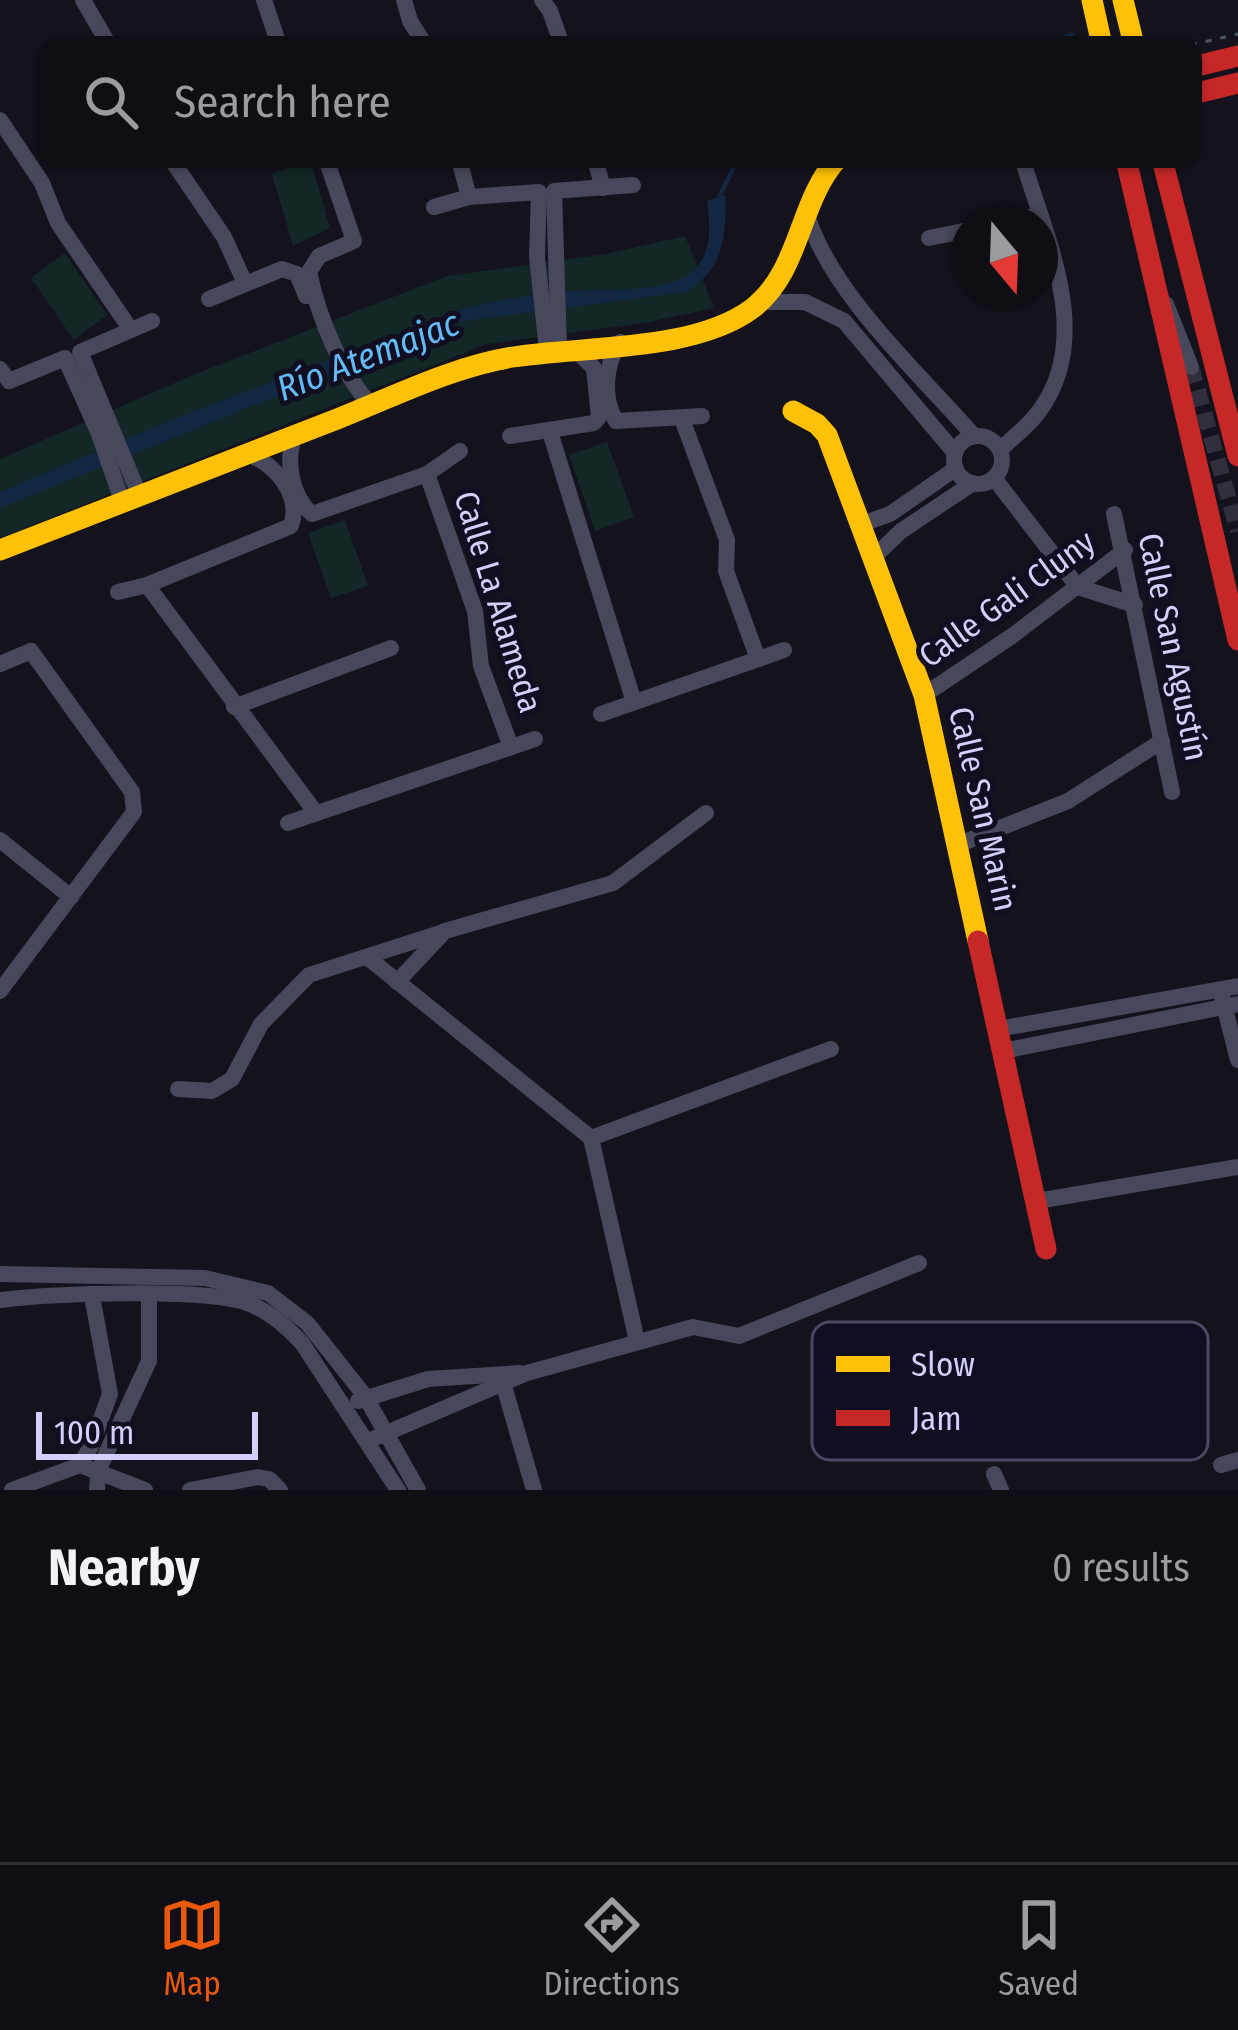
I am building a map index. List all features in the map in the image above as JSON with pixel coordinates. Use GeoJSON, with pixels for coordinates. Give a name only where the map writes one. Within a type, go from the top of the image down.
{"type":"FeatureCollection","features":[{"type":"Feature","properties":{"kind":"street"},"geometry":{"type":"LineString","coordinates":[[82,0],[104,36]]}},
{"type":"Feature","properties":{"kind":"street"},"geometry":{"type":"LineString","coordinates":[[264,0],[276,36]]}},
{"type":"Feature","properties":{"kind":"street"},"geometry":{"type":"LineString","coordinates":[[404,0],[419,36]]}},
{"type":"Feature","properties":{"kind":"street"},"geometry":{"type":"LineString","coordinates":[[542,0],[559,36]]}},
{"type":"Feature","properties":{"kind":"street"},"geometry":{"type":"LineString","coordinates":[[1092,0],[1100,36]]}},
{"type":"Feature","properties":{"kind":"street"},"geometry":{"type":"LineString","coordinates":[[1124,0],[1132,36]]}},
{"type":"Feature","properties":{"kind":"street"},"geometry":{"type":"LineString","coordinates":[[1202,65],[1238,56]]}},
{"type":"Feature","properties":{"kind":"street"},"geometry":{"type":"LineString","coordinates":[[1202,92],[1238,83]]}},
{"type":"Feature","properties":{"kind":"street"},"geometry":{"type":"LineString","coordinates":[[0,120],[42,183],[58,223],[130,330]]}},
{"type":"Feature","properties":{"kind":"street"},"geometry":{"type":"LineString","coordinates":[[177,168],[224,237],[244,283]]}},
{"type":"Feature","properties":{"kind":"street"},"geometry":{"type":"LineString","coordinates":[[328,340],[309,272],[319,256],[354,241],[329,168]]}},
{"type":"Feature","properties":{"kind":"street"},"geometry":{"type":"LineString","coordinates":[[461,168],[469,197]]}},
{"type":"Feature","properties":{"kind":"street"},"geometry":{"type":"LineString","coordinates":[[597,168],[603,188]]}},
{"type":"Feature","properties":{"kind":"street"},"geometry":{"type":"LineString","coordinates":[[2,545],[127,489],[244,453],[479,364],[556,341],[620,342],[690,334],[722,325],[762,302],[789,267],[830,168]]}},
{"type":"Feature","properties":{"kind":"street"},"geometry":{"type":"LineString","coordinates":[[1025,168],[1036,204]]}},
{"type":"Feature","properties":{"kind":"street"},"geometry":{"type":"LineString","coordinates":[[1128,168],[1238,640]]}},
{"type":"Feature","properties":{"kind":"street"},"geometry":{"type":"LineString","coordinates":[[1164,168],[1238,456]]}},
{"type":"Feature","properties":{"kind":"street"},"geometry":{"type":"LineString","coordinates":[[510,436],[550,432],[599,418],[594,368],[556,341],[548,282],[554,191],[634,185]]}},
{"type":"Feature","properties":{"kind":"street"},"geometry":{"type":"LineString","coordinates":[[434,207],[469,197],[539,192],[537,256],[548,282]]}},
{"type":"Feature","properties":{"kind":"street"},"geometry":{"type":"LineString","coordinates":[[808,218],[825,259],[850,295],[974,436]]}},
{"type":"Feature","properties":{"kind":"street"},"geometry":{"type":"LineString","coordinates":[[929,238],[950,234]]}},
{"type":"Feature","properties":{"kind":"street"},"geometry":{"type":"LineString","coordinates":[[209,299],[282,269],[297,274],[351,387],[372,406]]}},
{"type":"Feature","properties":{"kind":"street"},"geometry":{"type":"LineString","coordinates":[[1150,271],[1191,367]]}},
{"type":"Feature","properties":{"kind":"street"},"geometry":{"type":"LineString","coordinates":[[1000,450],[1040,411],[1060,371],[1067,329],[1058,292]]}},
{"type":"Feature","properties":{"kind":"street"},"geometry":{"type":"LineString","coordinates":[[832,313],[850,295]]}},
{"type":"Feature","properties":{"kind":"street"},"geometry":{"type":"LineString","coordinates":[[762,302],[791,300],[844,321],[955,461],[965,481],[973,483]]}},
{"type":"Feature","properties":{"kind":"street"},"geometry":{"type":"LineString","coordinates":[[127,489],[80,352],[152,322]]}},
{"type":"Feature","properties":{"kind":"street"},"geometry":{"type":"LineString","coordinates":[[620,342],[607,368],[613,418],[702,416]]}},
{"type":"Feature","properties":{"kind":"street"},"geometry":{"type":"LineString","coordinates":[[0,369],[9,381],[65,358],[104,429]]}},
{"type":"Feature","properties":{"kind":"street"},"geometry":{"type":"LineString","coordinates":[[346,415],[351,387]]}},
{"type":"Feature","properties":{"kind":"street"},"geometry":{"type":"LineString","coordinates":[[1220,390],[1238,416]]}},
{"type":"Feature","properties":{"kind":"street","name":"Calle San Marin"},"geometry":{"type":"LineString","coordinates":[[793,411],[827,435],[923,695],[1046,1249]]}},
{"type":"Feature","properties":{"kind":"street"},"geometry":{"type":"LineString","coordinates":[[682,418],[727,540],[726,571],[758,659]]}},
{"type":"Feature","properties":{"kind":"street"},"geometry":{"type":"LineString","coordinates":[[550,432],[634,702]]}},
{"type":"Feature","properties":{"kind":"street","name":"Calle La Alameda"},"geometry":{"type":"LineString","coordinates":[[296,434],[290,468],[302,504],[312,514],[427,475],[460,451]]}},
{"type":"Feature","properties":{"kind":"street"},"geometry":{"type":"LineString","coordinates":[[862,524],[890,514],[955,461],[962,442],[974,436],[990,439],[1000,450],[1002,465],[994,478],[973,483],[901,530],[875,556]]}},
{"type":"Feature","properties":{"kind":"street"},"geometry":{"type":"LineString","coordinates":[[118,592],[147,585],[291,526],[295,515],[282,478],[267,462],[244,453]]}},
{"type":"Feature","properties":{"kind":"street","name":"Calle La Alameda"},"geometry":{"type":"LineString","coordinates":[[427,475],[475,611],[481,666],[511,747]]}},
{"type":"Feature","properties":{"kind":"street"},"geometry":{"type":"LineString","coordinates":[[994,478],[1078,587],[1135,605]]}},
{"type":"Feature","properties":{"kind":"street"},"geometry":{"type":"LineString","coordinates":[[890,514],[901,530]]}},
{"type":"Feature","properties":{"kind":"street","name":"Calle San Agustín"},"geometry":{"type":"LineString","coordinates":[[1114,514],[1172,792]]}},
{"type":"Feature","properties":{"kind":"street","name":"Calle Gali Cluny"},"geometry":{"type":"LineString","coordinates":[[923,695],[1124,550]]}},
{"type":"Feature","properties":{"kind":"street"},"geometry":{"type":"LineString","coordinates":[[147,585],[316,813]]}},
{"type":"Feature","properties":{"kind":"street"},"geometry":{"type":"LineString","coordinates":[[234,707],[391,649]]}},
{"type":"Feature","properties":{"kind":"street"},"geometry":{"type":"LineString","coordinates":[[601,714],[784,650]]}},
{"type":"Feature","properties":{"kind":"street"},"geometry":{"type":"LineString","coordinates":[[0,664],[31,652],[132,792],[134,812],[0,991]]}},
{"type":"Feature","properties":{"kind":"street","name":"Calle La Alameda"},"geometry":{"type":"LineString","coordinates":[[288,823],[535,739]]}},
{"type":"Feature","properties":{"kind":"street"},"geometry":{"type":"LineString","coordinates":[[957,845],[1068,801],[1162,742]]}},
{"type":"Feature","properties":{"kind":"street"},"geometry":{"type":"LineString","coordinates":[[178,1089],[212,1091],[232,1079],[261,1024],[310,975],[614,883],[706,813]]}},
{"type":"Feature","properties":{"kind":"street"},"geometry":{"type":"LineString","coordinates":[[0,840],[71,897]]}},
{"type":"Feature","properties":{"kind":"street"},"geometry":{"type":"LineString","coordinates":[[398,982],[445,931]]}},
{"type":"Feature","properties":{"kind":"street"},"geometry":{"type":"LineString","coordinates":[[367,958],[591,1138],[637,1340]]}},
{"type":"Feature","properties":{"kind":"street"},"geometry":{"type":"LineString","coordinates":[[1001,1040],[1231,997],[1238,1060]]}},
{"type":"Feature","properties":{"kind":"street"},"geometry":{"type":"LineString","coordinates":[[591,1138],[831,1049]]}},
{"type":"Feature","properties":{"kind":"street"},"geometry":{"type":"LineString","coordinates":[[1037,1201],[1238,1167]]}},
{"type":"Feature","properties":{"kind":"street"},"geometry":{"type":"LineString","coordinates":[[347,1408],[365,1396],[428,1379],[527,1373],[693,1327],[740,1336],[920,1263]]}},
{"type":"Feature","properties":{"kind":"street"},"geometry":{"type":"LineString","coordinates":[[0,1274],[205,1278],[268,1293],[307,1323],[365,1396],[418,1490]]}},
{"type":"Feature","properties":{"kind":"street"},"geometry":{"type":"LineString","coordinates":[[91,1476],[149,1361],[148,1295]]}},
{"type":"Feature","properties":{"kind":"street"},"geometry":{"type":"LineString","coordinates":[[0,1300],[148,1295],[216,1297],[251,1304],[287,1327],[347,1408],[398,1490]]}},
{"type":"Feature","properties":{"kind":"street"},"geometry":{"type":"LineString","coordinates":[[91,1476],[92,1446],[110,1394],[92,1297]]}},
{"type":"Feature","properties":{"kind":"street"},"geometry":{"type":"LineString","coordinates":[[368,1441],[501,1378]]}},
{"type":"Feature","properties":{"kind":"street"},"geometry":{"type":"LineString","coordinates":[[501,1378],[534,1490]]}},
{"type":"Feature","properties":{"kind":"street"},"geometry":{"type":"LineString","coordinates":[[110,1394],[131,1402]]}},
{"type":"Feature","properties":{"kind":"street"},"geometry":{"type":"LineString","coordinates":[[13,1490],[91,1476],[145,1490]]}},
{"type":"Feature","properties":{"kind":"street"},"geometry":{"type":"LineString","coordinates":[[190,1490],[258,1477],[269,1479],[280,1490]]}},
{"type":"Feature","properties":{"kind":"path"},"geometry":{"type":"LineString","coordinates":[[1202,42],[1238,34]]}},
{"type":"Feature","properties":{"kind":"green space"},"geometry":{"type":"Polygon","coordinates":[[[287,168],[313,168],[330,228],[293,246],[272,174],[287,168]]]}},
{"type":"Feature","properties":{"kind":"green space"},"geometry":{"type":"Polygon","coordinates":[[[685,236],[714,308],[644,323],[487,344],[0,538],[0,459],[188,377],[447,276],[606,254],[685,236]]]}},
{"type":"Feature","properties":{"kind":"green space"},"geometry":{"type":"Polygon","coordinates":[[[65,253],[107,315],[74,340],[31,278],[65,253]]]}},
{"type":"Feature","properties":{"kind":"green space"},"geometry":{"type":"Polygon","coordinates":[[[607,442],[634,517],[595,531],[569,455],[607,442]]]}},
{"type":"Feature","properties":{"kind":"green space"},"geometry":{"type":"Polygon","coordinates":[[[345,520],[368,586],[331,598],[308,533],[345,520]]]}},
{"type":"Feature","properties":{"kind":"water"},"geometry":{"type":"Polygon","coordinates":[[[726,195],[716,262],[686,292],[463,321],[0,508],[0,492],[459,310],[536,295],[649,287],[681,279],[699,265],[707,248],[707,201],[726,195]]]}},
{"type":"Feature","properties":{"kind":"waterway","name":"Río Atemajac"},"geometry":{"type":"LineString","coordinates":[[719,197],[734,168]]}},
{"type":"Feature","properties":{"kind":"tunnel"},"geometry":{"type":"LineString","coordinates":[[1191,367],[1238,531]]}},
{"type":"Feature","properties":{"kind":"traffic: slow"},"geometry":{"type":"LineString","coordinates":[[1092,0],[1100,36]]}},
{"type":"Feature","properties":{"kind":"traffic: slow"},"geometry":{"type":"LineString","coordinates":[[1123,0],[1132,36]]}},
{"type":"Feature","properties":{"kind":"traffic: slow"},"geometry":{"type":"LineString","coordinates":[[0,550],[467,368],[513,357],[670,340],[729,322],[753,308],[781,275],[830,168]]}},
{"type":"Feature","properties":{"kind":"traffic: slow"},"geometry":{"type":"LineString","coordinates":[[793,411],[827,435],[924,695],[978,941]]}},
{"type":"Feature","properties":{"kind":"traffic: jam"},"geometry":{"type":"LineString","coordinates":[[1202,65],[1238,56]]}},
{"type":"Feature","properties":{"kind":"traffic: jam"},"geometry":{"type":"LineString","coordinates":[[1202,92],[1238,83]]}},
{"type":"Feature","properties":{"kind":"traffic: jam"},"geometry":{"type":"LineString","coordinates":[[1128,168],[1238,640]]}},
{"type":"Feature","properties":{"kind":"traffic: jam"},"geometry":{"type":"LineString","coordinates":[[1164,168],[1238,456]]}},
{"type":"Feature","properties":{"kind":"traffic: jam"},"geometry":{"type":"LineString","coordinates":[[978,941],[1046,1249]]}}]}
